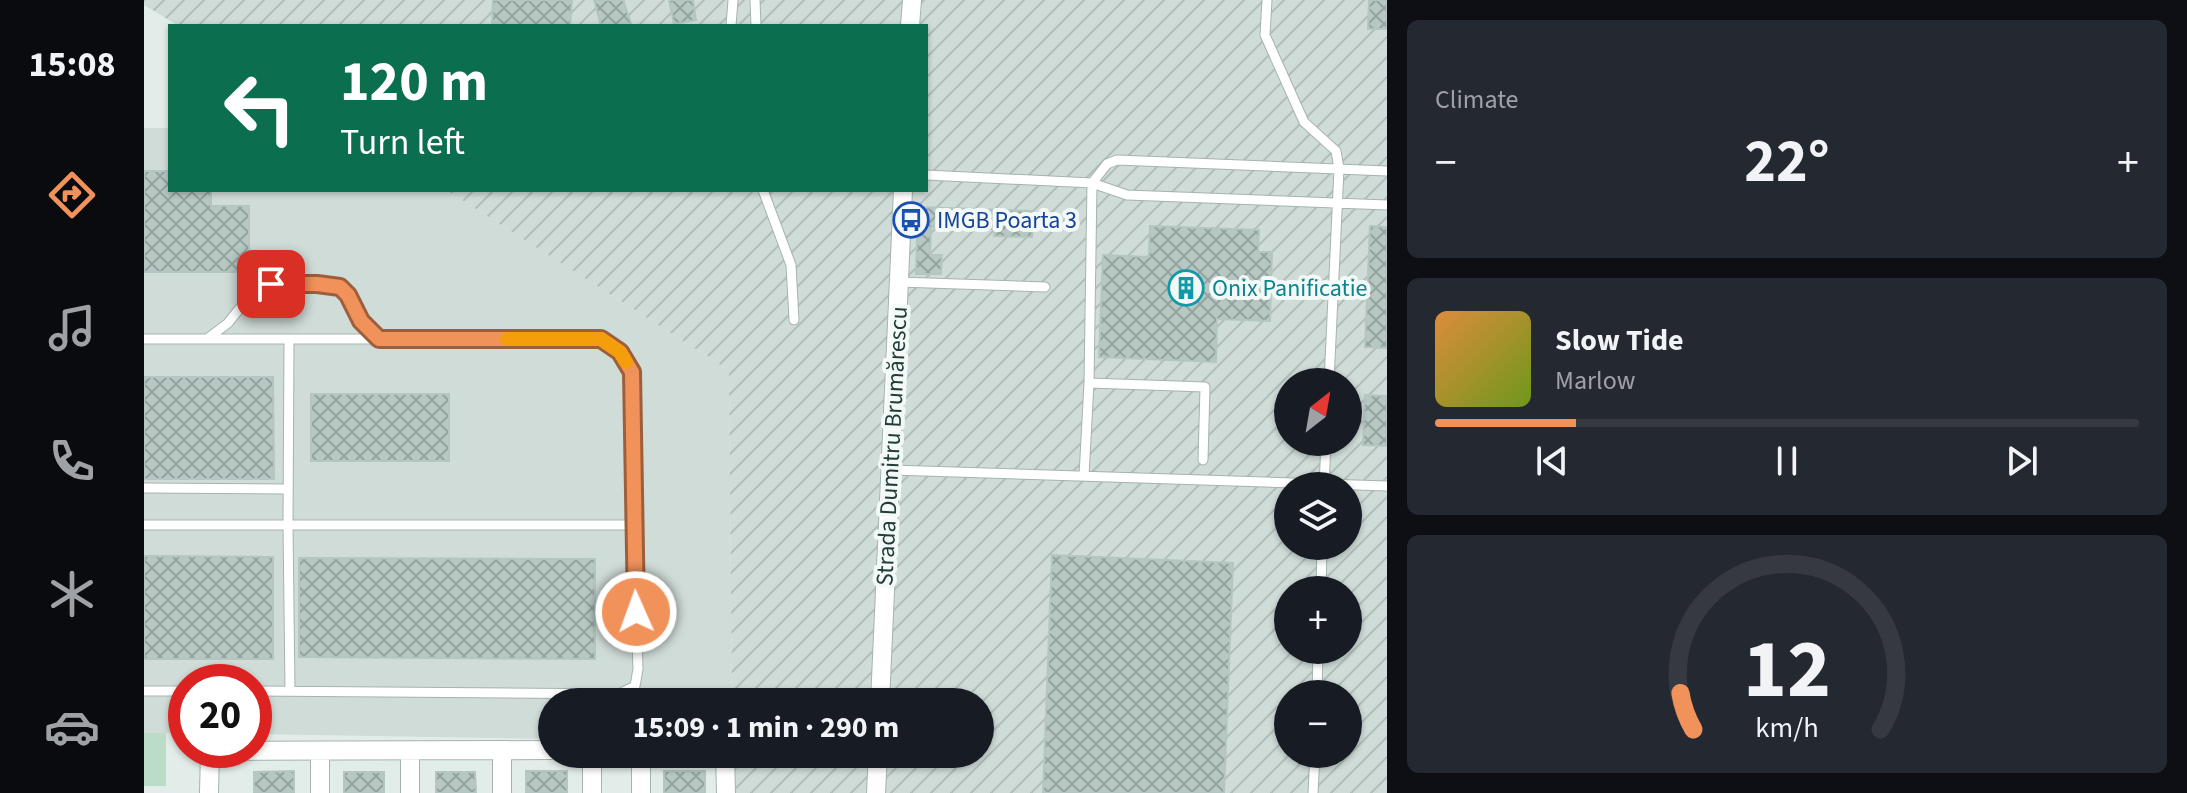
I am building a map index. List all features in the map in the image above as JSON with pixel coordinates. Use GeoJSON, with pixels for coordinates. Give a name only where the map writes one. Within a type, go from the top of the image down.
{"type":"FeatureCollection","features":[{"type":"Feature","properties":{"kind":"street"},"geometry":{"type":"LineString","coordinates":[[910,24],[912,0]]}},
{"type":"Feature","properties":{"kind":"street","name":"Strada Dumitru Brumărescu"},"geometry":{"type":"LineString","coordinates":[[881,688],[903,192]]}},
{"type":"Feature","properties":{"kind":"street"},"geometry":{"type":"LineString","coordinates":[[502,750],[502,793]]}},
{"type":"Feature","properties":{"kind":"street"},"geometry":{"type":"LineString","coordinates":[[209,793],[210,751],[538,750]]}},
{"type":"Feature","properties":{"kind":"street"},"geometry":{"type":"LineString","coordinates":[[320,751],[320,793]]}},
{"type":"Feature","properties":{"kind":"street"},"geometry":{"type":"LineString","coordinates":[[410,751],[410,793]]}},
{"type":"Feature","properties":{"kind":"street"},"geometry":{"type":"LineString","coordinates":[[592,768],[592,793]]}},
{"type":"Feature","properties":{"kind":"street"},"geometry":{"type":"LineString","coordinates":[[641,768],[641,793]]}},
{"type":"Feature","properties":{"kind":"street"},"geometry":{"type":"LineString","coordinates":[[725,768],[726,793]]}},
{"type":"Feature","properties":{"kind":"street"},"geometry":{"type":"LineString","coordinates":[[876,793],[877,768]]}},
{"type":"Feature","properties":{"kind":"lane"},"geometry":{"type":"LineString","coordinates":[[731,24],[733,0]]}},
{"type":"Feature","properties":{"kind":"lane"},"geometry":{"type":"LineString","coordinates":[[755,0],[756,24]]}},
{"type":"Feature","properties":{"kind":"lane"},"geometry":{"type":"LineString","coordinates":[[1267,0],[1265,35],[1304,122],[1336,151],[1339,169],[1330,368]]}},
{"type":"Feature","properties":{"kind":"lane"},"geometry":{"type":"LineString","coordinates":[[1084,476],[1089,383],[1092,183],[1107,164],[1117,160],[1387,171]]}},
{"type":"Feature","properties":{"kind":"lane"},"geometry":{"type":"LineString","coordinates":[[928,175],[1092,183],[1127,195],[1387,205]]}},
{"type":"Feature","properties":{"kind":"lane"},"geometry":{"type":"LineString","coordinates":[[764,192],[791,265],[794,320]]}},
{"type":"Feature","properties":{"kind":"lane"},"geometry":{"type":"LineString","coordinates":[[899,282],[1045,287]]}},
{"type":"Feature","properties":{"kind":"lane"},"geometry":{"type":"LineString","coordinates":[[207,339],[228,323],[256,288],[271,284],[340,287],[348,295],[361,321],[379,339]]}},
{"type":"Feature","properties":{"kind":"lane"},"geometry":{"type":"LineString","coordinates":[[144,339],[601,339],[620,352],[632,372],[638,669],[635,686],[619,694],[272,691]]}},
{"type":"Feature","properties":{"kind":"lane"},"geometry":{"type":"LineString","coordinates":[[289,339],[290,691]]}},
{"type":"Feature","properties":{"kind":"lane"},"geometry":{"type":"LineString","coordinates":[[1089,383],[1205,387],[1203,460]]}},
{"type":"Feature","properties":{"kind":"lane"},"geometry":{"type":"LineString","coordinates":[[890,470],[1274,483]]}},
{"type":"Feature","properties":{"kind":"lane"},"geometry":{"type":"LineString","coordinates":[[1362,486],[1387,486]]}},
{"type":"Feature","properties":{"kind":"lane"},"geometry":{"type":"LineString","coordinates":[[144,488],[288,489]]}},
{"type":"Feature","properties":{"kind":"lane"},"geometry":{"type":"LineString","coordinates":[[144,525],[633,525]]}},
{"type":"Feature","properties":{"kind":"lane"},"geometry":{"type":"LineString","coordinates":[[144,691],[168,691]]}},
{"type":"Feature","properties":{"kind":"lane"},"geometry":{"type":"LineString","coordinates":[[1313,793],[1314,768]]}},
{"type":"Feature","properties":{"kind":"shaded area"},"geometry":{"type":"Polygon","coordinates":[[[144,0],[1387,0],[1387,793],[733,793],[732,768],[994,768],[994,688],[732,688],[729,370],[449,192],[928,192],[928,24],[176,24],[144,5],[144,0]]]}},
{"type":"Feature","properties":{"kind":"shaded area"},"geometry":{"type":"Polygon","coordinates":[[[144,128],[168,128],[168,192],[449,192],[729,370],[732,688],[538,688],[538,739],[272,734],[272,664],[168,664],[168,733],[144,733],[144,128]]]}},
{"type":"Feature","properties":{"kind":"green space"},"geometry":{"type":"Polygon","coordinates":[[[144,733],[166,733],[166,786],[144,786],[144,733]]]}},
{"type":"Feature","properties":{"kind":"building"},"geometry":{"type":"Polygon","coordinates":[[[493,0],[572,0],[570,24],[492,24],[493,0]]]}},
{"type":"Feature","properties":{"kind":"building"},"geometry":{"type":"Polygon","coordinates":[[[594,0],[623,0],[631,24],[600,24],[594,0]]]}},
{"type":"Feature","properties":{"kind":"building"},"geometry":{"type":"Polygon","coordinates":[[[669,0],[693,0],[696,20],[674,24],[669,0]]]}},
{"type":"Feature","properties":{"kind":"building"},"geometry":{"type":"Polygon","coordinates":[[[1369,0],[1387,0],[1387,29],[1368,29],[1369,0]]]}},
{"type":"Feature","properties":{"kind":"building"},"geometry":{"type":"Polygon","coordinates":[[[144,171],[168,171],[168,192],[211,192],[211,206],[249,206],[249,272],[144,272],[144,171]]]}},
{"type":"Feature","properties":{"kind":"building"},"geometry":{"type":"Polygon","coordinates":[[[918,207],[1033,211],[1032,237],[994,236],[995,229],[931,227],[930,255],[942,255],[941,274],[916,274],[918,207]]]}},
{"type":"Feature","properties":{"kind":"building","name":"Onix Panificatie"},"geometry":{"type":"Polygon","coordinates":[[[1150,226],[1259,230],[1258,252],[1272,252],[1270,321],[1217,319],[1216,362],[1099,357],[1103,255],[1149,257],[1150,226]]]}},
{"type":"Feature","properties":{"kind":"building"},"geometry":{"type":"Polygon","coordinates":[[[1370,226],[1387,227],[1387,348],[1365,347],[1370,226]]]}},
{"type":"Feature","properties":{"kind":"building"},"geometry":{"type":"Polygon","coordinates":[[[144,377],[273,377],[274,479],[144,479],[144,377]]]}},
{"type":"Feature","properties":{"kind":"building"},"geometry":{"type":"Polygon","coordinates":[[[311,394],[449,394],[449,461],[311,461],[311,394]]]}},
{"type":"Feature","properties":{"kind":"building"},"geometry":{"type":"Polygon","coordinates":[[[1365,395],[1387,396],[1387,446],[1363,445],[1365,395]]]}},
{"type":"Feature","properties":{"kind":"building"},"geometry":{"type":"Polygon","coordinates":[[[1052,555],[1233,563],[1224,793],[1043,793],[1052,555]]]}},
{"type":"Feature","properties":{"kind":"building"},"geometry":{"type":"Polygon","coordinates":[[[144,556],[273,557],[273,659],[144,659],[144,556]]]}},
{"type":"Feature","properties":{"kind":"building"},"geometry":{"type":"Polygon","coordinates":[[[299,558],[595,559],[595,659],[299,657],[299,558]]]}},
{"type":"Feature","properties":{"kind":"building"},"geometry":{"type":"Polygon","coordinates":[[[294,771],[294,793],[254,793],[254,772],[294,771]]]}},
{"type":"Feature","properties":{"kind":"building"},"geometry":{"type":"Polygon","coordinates":[[[526,771],[567,771],[567,793],[526,793],[526,771]]]}},
{"type":"Feature","properties":{"kind":"building"},"geometry":{"type":"Polygon","coordinates":[[[664,771],[705,771],[705,793],[664,793],[664,771]]]}},
{"type":"Feature","properties":{"kind":"building"},"geometry":{"type":"Polygon","coordinates":[[[344,772],[384,772],[384,793],[344,793],[344,772]]]}},
{"type":"Feature","properties":{"kind":"building"},"geometry":{"type":"Polygon","coordinates":[[[436,772],[475,772],[476,793],[436,793],[436,772]]]}},
{"type":"Feature","properties":{"kind":"slow traffic"},"geometry":{"type":"LineString","coordinates":[[507,339],[601,339],[620,352],[626,362]]}},
{"type":"Feature","properties":{"kind":"place","name":"IMGB Poarta 3"},"geometry":{"type":"Point","coordinates":[911,220]}},
{"type":"Feature","properties":{"kind":"place","name":"Onix Panificatie"},"geometry":{"type":"Point","coordinates":[1186,288]}},
{"type":"Feature","properties":{"kind":"route"},"geometry":{"type":"LineString","coordinates":[[271,284],[340,287],[348,295],[361,321],[379,339],[601,339],[620,352],[632,372],[636,612]]}}]}
